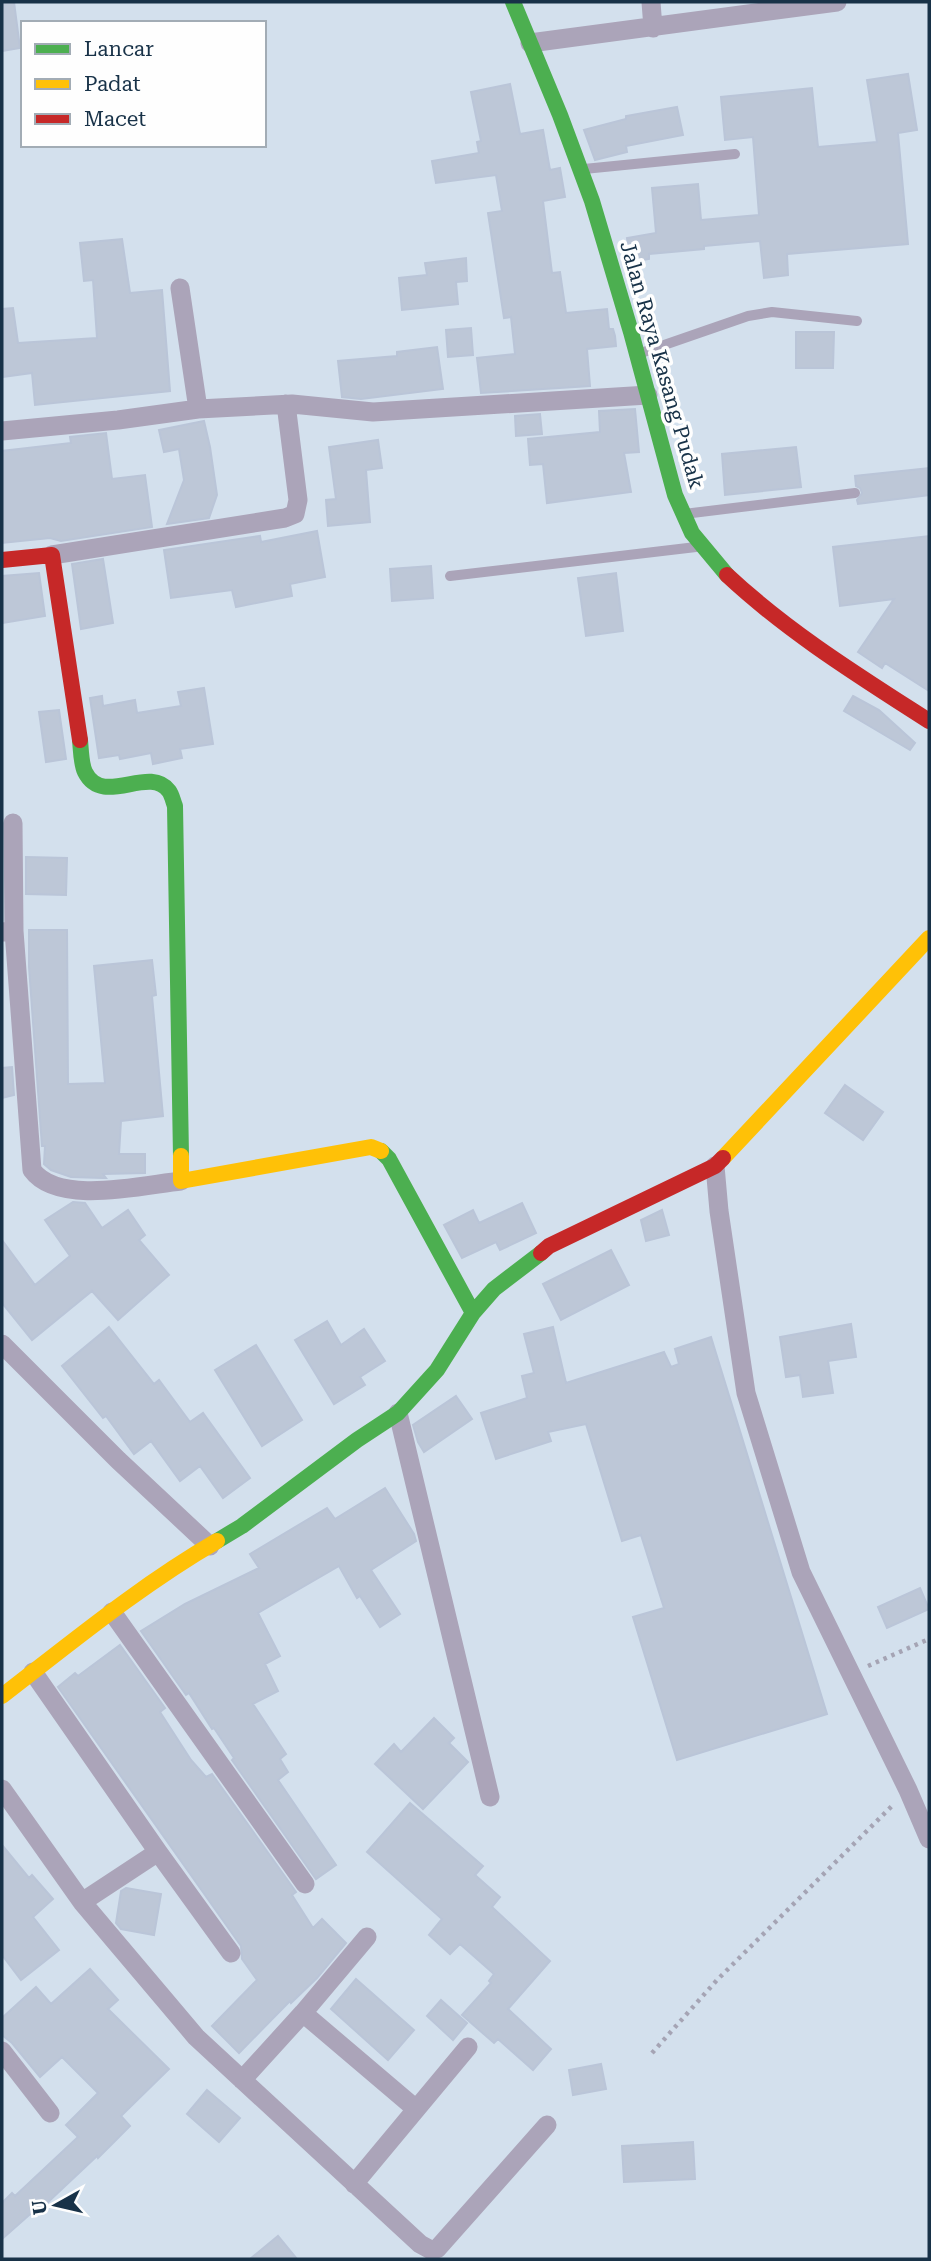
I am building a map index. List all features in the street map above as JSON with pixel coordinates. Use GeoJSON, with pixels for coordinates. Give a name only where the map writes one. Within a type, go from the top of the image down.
{"type":"FeatureCollection","features":[{"type":"Feature","properties":{"kind":"street","name":"Jalan Raya Kasang Pudak"},"geometry":{"type":"LineString","coordinates":[[513,2],[600,227],[669,477],[683,514],[700,546],[750,598],[808,642],[929,721]]}},
{"type":"Feature","properties":{"kind":"street"},"geometry":{"type":"LineString","coordinates":[[651,2],[653,28]]}},
{"type":"Feature","properties":{"kind":"street"},"geometry":{"type":"LineString","coordinates":[[530,44],[837,2]]}},
{"type":"Feature","properties":{"kind":"street"},"geometry":{"type":"LineString","coordinates":[[180,288],[198,409]]}},
{"type":"Feature","properties":{"kind":"street"},"geometry":{"type":"LineString","coordinates":[[2,431],[198,409],[286,404],[373,412],[648,395]]}},
{"type":"Feature","properties":{"kind":"street"},"geometry":{"type":"LineString","coordinates":[[2,560],[52,555],[285,518],[295,514],[298,500],[286,404]]}},
{"type":"Feature","properties":{"kind":"street"},"geometry":{"type":"LineString","coordinates":[[52,555],[87,778],[95,784],[110,787],[154,782],[164,784],[171,791],[174,806],[181,1181]]}},
{"type":"Feature","properties":{"kind":"street"},"geometry":{"type":"LineString","coordinates":[[13,823],[8,932],[32,1170],[44,1183],[60,1188],[113,1190],[378,1148],[389,1159],[473,1313]]}},
{"type":"Feature","properties":{"kind":"street"},"geometry":{"type":"LineString","coordinates":[[2,1696],[112,1612],[191,1556],[242,1526],[357,1440],[398,1413],[437,1370],[473,1313],[494,1289],[549,1245],[715,1166],[929,938]]}},
{"type":"Feature","properties":{"kind":"street"},"geometry":{"type":"LineString","coordinates":[[715,1166],[719,1211],[746,1393],[801,1572],[908,1790],[929,1839]]}},
{"type":"Feature","properties":{"kind":"street"},"geometry":{"type":"LineString","coordinates":[[2,1344],[118,1460],[210,1546]]}},
{"type":"Feature","properties":{"kind":"street"},"geometry":{"type":"LineString","coordinates":[[398,1413],[489,1797]]}},
{"type":"Feature","properties":{"kind":"street"},"geometry":{"type":"LineString","coordinates":[[112,1612],[305,1884]]}},
{"type":"Feature","properties":{"kind":"street"},"geometry":{"type":"LineString","coordinates":[[33,1672],[231,1953]]}},
{"type":"Feature","properties":{"kind":"street"},"geometry":{"type":"LineString","coordinates":[[2,1789],[82,1902],[196,2037],[419,2244],[431,2250],[437,2249],[547,2125]]}},
{"type":"Feature","properties":{"kind":"street"},"geometry":{"type":"LineString","coordinates":[[82,1902],[158,1852]]}},
{"type":"Feature","properties":{"kind":"street"},"geometry":{"type":"LineString","coordinates":[[242,2080],[367,1937]]}},
{"type":"Feature","properties":{"kind":"street"},"geometry":{"type":"LineString","coordinates":[[303,2013],[416,2109]]}},
{"type":"Feature","properties":{"kind":"street"},"geometry":{"type":"LineString","coordinates":[[354,2184],[468,2047]]}},
{"type":"Feature","properties":{"kind":"street"},"geometry":{"type":"LineString","coordinates":[[2,2051],[50,2113]]}},
{"type":"Feature","properties":{"kind":"lane"},"geometry":{"type":"LineString","coordinates":[[580,170],[735,154]]}},
{"type":"Feature","properties":{"kind":"lane"},"geometry":{"type":"LineString","coordinates":[[637,354],[748,316],[772,312],[857,321]]}},
{"type":"Feature","properties":{"kind":"lane"},"geometry":{"type":"LineString","coordinates":[[683,514],[855,493]]}},
{"type":"Feature","properties":{"kind":"lane"},"geometry":{"type":"LineString","coordinates":[[450,576],[700,546]]}},
{"type":"Feature","properties":{"kind":"path"},"geometry":{"type":"LineString","coordinates":[[851,1673],[929,1639]]}},
{"type":"Feature","properties":{"kind":"path"},"geometry":{"type":"LineString","coordinates":[[652,2053],[717,1980],[908,1790]]}},
{"type":"Feature","properties":{"kind":"building"},"geometry":{"type":"Polygon","coordinates":[[[2,2],[14,2],[20,48],[2,51],[2,2]]]}},
{"type":"Feature","properties":{"kind":"building"},"geometry":{"type":"Polygon","coordinates":[[[908,74],[917,130],[898,133],[908,244],[787,254],[788,275],[764,278],[760,241],[649,254],[649,259],[631,262],[627,238],[656,233],[652,188],[698,184],[701,220],[759,215],[753,137],[725,140],[721,97],[812,88],[818,147],[877,142],[867,80],[908,74]]]}},
{"type":"Feature","properties":{"kind":"building"},"geometry":{"type":"Polygon","coordinates":[[[510,84],[520,134],[543,130],[550,170],[560,168],[565,197],[543,201],[552,273],[560,272],[566,313],[607,309],[609,329],[613,329],[615,336],[616,346],[587,349],[590,386],[481,393],[477,358],[515,354],[511,317],[504,318],[488,213],[502,211],[496,175],[436,183],[432,161],[479,153],[477,142],[481,141],[471,92],[510,84]]]}},
{"type":"Feature","properties":{"kind":"building"},"geometry":{"type":"Polygon","coordinates":[[[677,107],[683,135],[626,146],[627,152],[595,160],[584,130],[626,119],[626,116],[677,107]]]}},
{"type":"Feature","properties":{"kind":"building"},"geometry":{"type":"Polygon","coordinates":[[[122,239],[130,293],[162,290],[170,391],[35,405],[32,373],[2,377],[2,309],[13,308],[18,343],[97,338],[93,280],[84,281],[80,243],[122,239]]]}},
{"type":"Feature","properties":{"kind":"building"},"geometry":{"type":"Polygon","coordinates":[[[466,258],[467,281],[456,282],[458,304],[402,310],[399,278],[427,275],[425,263],[466,258]]]}},
{"type":"Feature","properties":{"kind":"building"},"geometry":{"type":"Polygon","coordinates":[[[471,328],[473,355],[448,357],[446,330],[471,328]]]}},
{"type":"Feature","properties":{"kind":"building"},"geometry":{"type":"Polygon","coordinates":[[[796,332],[834,332],[833,368],[796,368],[796,332]]]}},
{"type":"Feature","properties":{"kind":"building"},"geometry":{"type":"Polygon","coordinates":[[[437,347],[443,389],[361,399],[342,397],[338,361],[397,356],[397,352],[437,347]]]}},
{"type":"Feature","properties":{"kind":"building"},"geometry":{"type":"Polygon","coordinates":[[[635,409],[639,452],[624,453],[631,492],[547,503],[543,464],[530,465],[528,439],[600,432],[599,411],[635,409]]]}},
{"type":"Feature","properties":{"kind":"building"},"geometry":{"type":"Polygon","coordinates":[[[540,414],[542,434],[516,436],[515,416],[540,414]]]}},
{"type":"Feature","properties":{"kind":"building"},"geometry":{"type":"Polygon","coordinates":[[[204,421],[217,495],[209,518],[167,524],[184,480],[179,449],[164,452],[159,430],[204,421]]]}},
{"type":"Feature","properties":{"kind":"building"},"geometry":{"type":"Polygon","coordinates":[[[106,433],[112,479],[145,475],[152,527],[61,541],[50,538],[2,543],[2,451],[71,443],[70,437],[106,433]]]}},
{"type":"Feature","properties":{"kind":"building"},"geometry":{"type":"Polygon","coordinates":[[[378,440],[382,468],[366,470],[370,522],[328,526],[326,500],[336,499],[329,447],[378,440]]]}},
{"type":"Feature","properties":{"kind":"building"},"geometry":{"type":"Polygon","coordinates":[[[796,447],[801,487],[725,495],[722,454],[796,447]]]}},
{"type":"Feature","properties":{"kind":"building"},"geometry":{"type":"Polygon","coordinates":[[[929,468],[929,495],[858,504],[857,500],[862,493],[856,486],[855,476],[929,468]]]}},
{"type":"Feature","properties":{"kind":"building"},"geometry":{"type":"Polygon","coordinates":[[[317,531],[325,577],[290,584],[292,596],[236,607],[232,590],[171,598],[164,550],[260,536],[261,542],[317,531]]]}},
{"type":"Feature","properties":{"kind":"building"},"geometry":{"type":"Polygon","coordinates":[[[929,536],[929,691],[885,663],[882,668],[858,652],[894,599],[840,606],[833,547],[929,536]]]}},
{"type":"Feature","properties":{"kind":"building"},"geometry":{"type":"Polygon","coordinates":[[[103,559],[113,623],[81,629],[72,564],[103,559]]]}},
{"type":"Feature","properties":{"kind":"building"},"geometry":{"type":"Polygon","coordinates":[[[431,566],[433,598],[392,601],[390,569],[431,566]]]}},
{"type":"Feature","properties":{"kind":"building"},"geometry":{"type":"Polygon","coordinates":[[[39,573],[45,616],[2,623],[2,576],[39,573]]]}},
{"type":"Feature","properties":{"kind":"building"},"geometry":{"type":"Polygon","coordinates":[[[616,573],[623,631],[586,636],[578,578],[616,573]]]}},
{"type":"Feature","properties":{"kind":"building"},"geometry":{"type":"Polygon","coordinates":[[[204,688],[213,744],[180,749],[182,758],[153,764],[151,753],[120,759],[119,755],[99,758],[90,698],[102,696],[103,706],[135,700],[137,713],[181,706],[178,692],[204,688]]]}},
{"type":"Feature","properties":{"kind":"building"},"geometry":{"type":"Polygon","coordinates":[[[853,696],[879,710],[915,743],[910,750],[844,711],[853,696]]]}},
{"type":"Feature","properties":{"kind":"building"},"geometry":{"type":"Polygon","coordinates":[[[59,710],[66,759],[46,762],[39,712],[59,710]]]}},
{"type":"Feature","properties":{"kind":"building"},"geometry":{"type":"Polygon","coordinates":[[[26,857],[67,858],[66,895],[26,894],[26,857]]]}},
{"type":"Feature","properties":{"kind":"building"},"geometry":{"type":"Polygon","coordinates":[[[29,930],[67,930],[68,1084],[105,1083],[94,966],[152,960],[156,995],[152,996],[163,1116],[121,1121],[119,1154],[145,1154],[145,1173],[103,1174],[106,1178],[71,1177],[51,1170],[44,1164],[45,1146],[42,1146],[29,967],[29,930]]]}},
{"type":"Feature","properties":{"kind":"building"},"geometry":{"type":"Polygon","coordinates":[[[12,1067],[14,1095],[2,1098],[2,1068],[12,1067]]]}},
{"type":"Feature","properties":{"kind":"building"},"geometry":{"type":"Polygon","coordinates":[[[845,1085],[883,1112],[863,1140],[825,1113],[845,1085]]]}},
{"type":"Feature","properties":{"kind":"building"},"geometry":{"type":"Polygon","coordinates":[[[73,1202],[85,1203],[102,1228],[128,1210],[145,1235],[139,1240],[169,1275],[118,1320],[92,1291],[32,1340],[2,1303],[2,1240],[35,1285],[70,1256],[45,1220],[73,1202]]]}},
{"type":"Feature","properties":{"kind":"building"},"geometry":{"type":"Polygon","coordinates":[[[522,1203],[536,1233],[500,1250],[496,1242],[462,1258],[444,1225],[473,1210],[479,1223],[522,1203]]]}},
{"type":"Feature","properties":{"kind":"building"},"geometry":{"type":"Polygon","coordinates":[[[662,1210],[669,1235],[646,1241],[641,1220],[662,1210]]]}},
{"type":"Feature","properties":{"kind":"building"},"geometry":{"type":"Polygon","coordinates":[[[611,1250],[629,1285],[561,1320],[543,1284],[611,1250]]]}},
{"type":"Feature","properties":{"kind":"building"},"geometry":{"type":"Polygon","coordinates":[[[327,1321],[341,1345],[364,1329],[385,1361],[360,1377],[365,1385],[334,1404],[295,1340],[327,1321]]]}},
{"type":"Feature","properties":{"kind":"building"},"geometry":{"type":"Polygon","coordinates":[[[851,1324],[856,1357],[828,1361],[833,1393],[803,1397],[800,1375],[786,1377],[780,1337],[851,1324]]]}},
{"type":"Feature","properties":{"kind":"building"},"geometry":{"type":"Polygon","coordinates":[[[109,1327],[154,1384],[159,1380],[190,1422],[203,1413],[250,1478],[223,1498],[200,1466],[180,1481],[151,1441],[134,1454],[106,1416],[103,1418],[62,1366],[109,1327]]]}},
{"type":"Feature","properties":{"kind":"building"},"geometry":{"type":"Polygon","coordinates":[[[553,1327],[566,1383],[664,1352],[671,1367],[679,1364],[675,1349],[711,1337],[827,1714],[677,1760],[633,1617],[664,1608],[641,1535],[622,1541],[586,1424],[548,1432],[551,1441],[496,1459],[481,1413],[527,1398],[522,1376],[534,1373],[524,1334],[553,1327]]]}},
{"type":"Feature","properties":{"kind":"building"},"geometry":{"type":"Polygon","coordinates":[[[256,1345],[302,1420],[262,1446],[215,1370],[256,1345]]]}},
{"type":"Feature","properties":{"kind":"building"},"geometry":{"type":"Polygon","coordinates":[[[456,1396],[472,1419],[424,1452],[413,1425],[456,1396]]]}},
{"type":"Feature","properties":{"kind":"building"},"geometry":{"type":"Polygon","coordinates":[[[385,1488],[416,1541],[371,1570],[400,1614],[380,1627],[360,1596],[357,1598],[339,1566],[258,1613],[280,1656],[265,1664],[278,1691],[253,1704],[286,1754],[280,1759],[288,1772],[278,1780],[336,1865],[316,1879],[232,1760],[234,1758],[214,1728],[212,1729],[189,1693],[186,1695],[141,1631],[185,1604],[259,1568],[250,1554],[327,1508],[335,1519],[385,1488]]]}},
{"type":"Feature","properties":{"kind":"building"},"geometry":{"type":"Polygon","coordinates":[[[920,1588],[929,1609],[887,1628],[878,1607],[920,1588]]]}},
{"type":"Feature","properties":{"kind":"building"},"geometry":{"type":"Polygon","coordinates":[[[120,1645],[165,1708],[160,1712],[191,1760],[206,1777],[212,1774],[296,1892],[292,1895],[313,1928],[322,1919],[346,1943],[317,1978],[291,2003],[290,2001],[239,2053],[212,2026],[257,1980],[242,1959],[241,1946],[58,1687],[75,1673],[78,1676],[120,1645]]]}},
{"type":"Feature","properties":{"kind":"building"},"geometry":{"type":"Polygon","coordinates":[[[434,1718],[454,1738],[449,1743],[468,1762],[423,1809],[375,1764],[394,1744],[401,1752],[434,1718]]]}},
{"type":"Feature","properties":{"kind":"building"},"geometry":{"type":"Polygon","coordinates":[[[410,1803],[483,1866],[475,1875],[500,1897],[492,1907],[550,1961],[508,2009],[551,2049],[533,2070],[498,2039],[494,2043],[462,2015],[491,1983],[489,1981],[494,1974],[460,1944],[450,1954],[429,1935],[442,1919],[367,1852],[410,1803]]]}},
{"type":"Feature","properties":{"kind":"building"},"geometry":{"type":"Polygon","coordinates":[[[2,1845],[29,1878],[32,1875],[53,1899],[33,1917],[59,1950],[21,1980],[2,1955],[2,1845]]]}},
{"type":"Feature","properties":{"kind":"building"},"geometry":{"type":"Polygon","coordinates":[[[126,1888],[161,1894],[154,1935],[121,1929],[116,1923],[121,1891],[126,1888]]]}},
{"type":"Feature","properties":{"kind":"building"},"geometry":{"type":"Polygon","coordinates":[[[90,1969],[118,2000],[108,2009],[169,2069],[121,2116],[130,2126],[98,2158],[97,2156],[47,2203],[45,2201],[2,2239],[2,2203],[12,2193],[15,2196],[78,2137],[66,2125],[98,2093],[62,2057],[40,2077],[2,2035],[2,2018],[36,1987],[51,2004],[90,1969]]]}},
{"type":"Feature","properties":{"kind":"building"},"geometry":{"type":"Polygon","coordinates":[[[356,1979],[414,2030],[388,2060],[331,2009],[356,1979]]]}},
{"type":"Feature","properties":{"kind":"building"},"geometry":{"type":"Polygon","coordinates":[[[441,2000],[467,2023],[453,2040],[427,2016],[441,2000]]]}},
{"type":"Feature","properties":{"kind":"building"},"geometry":{"type":"Polygon","coordinates":[[[601,2064],[606,2089],[573,2095],[569,2070],[601,2064]]]}},
{"type":"Feature","properties":{"kind":"building"},"geometry":{"type":"Polygon","coordinates":[[[207,2090],[240,2118],[219,2142],[187,2114],[207,2090]]]}},
{"type":"Feature","properties":{"kind":"building"},"geometry":{"type":"Polygon","coordinates":[[[693,2142],[695,2179],[624,2182],[622,2146],[693,2142]]]}},
{"type":"Feature","properties":{"kind":"building"},"geometry":{"type":"Polygon","coordinates":[[[278,2236],[297,2259],[250,2259],[278,2236]]]}},
{"type":"Feature","properties":{"kind":"traffic: fast"},"geometry":{"type":"LineString","coordinates":[[513,2],[592,201],[675,495],[692,533],[727,575]]}},
{"type":"Feature","properties":{"kind":"traffic: fast"},"geometry":{"type":"LineString","coordinates":[[80,740],[84,769],[93,782],[114,787],[150,782],[160,784],[169,791],[175,806],[181,1156]]}},
{"type":"Feature","properties":{"kind":"traffic: fast"},"geometry":{"type":"LineString","coordinates":[[381,1151],[389,1159],[473,1313]]}},
{"type":"Feature","properties":{"kind":"traffic: fast"},"geometry":{"type":"LineString","coordinates":[[217,1541],[242,1526],[357,1440],[398,1413],[437,1370],[473,1313],[494,1289],[541,1253]]}},
{"type":"Feature","properties":{"kind":"traffic: slow"},"geometry":{"type":"LineString","coordinates":[[723,1158],[929,938]]}},
{"type":"Feature","properties":{"kind":"traffic: slow"},"geometry":{"type":"LineString","coordinates":[[181,1156],[181,1181],[371,1147],[381,1151]]}},
{"type":"Feature","properties":{"kind":"traffic: slow"},"geometry":{"type":"LineString","coordinates":[[2,1696],[134,1595],[217,1541]]}},
{"type":"Feature","properties":{"kind":"traffic: jam"},"geometry":{"type":"LineString","coordinates":[[2,560],[52,555],[80,740]]}},
{"type":"Feature","properties":{"kind":"traffic: jam"},"geometry":{"type":"LineString","coordinates":[[727,575],[774,616],[929,721]]}},
{"type":"Feature","properties":{"kind":"traffic: jam"},"geometry":{"type":"LineString","coordinates":[[541,1253],[549,1246],[715,1166],[723,1158]]}}]}
